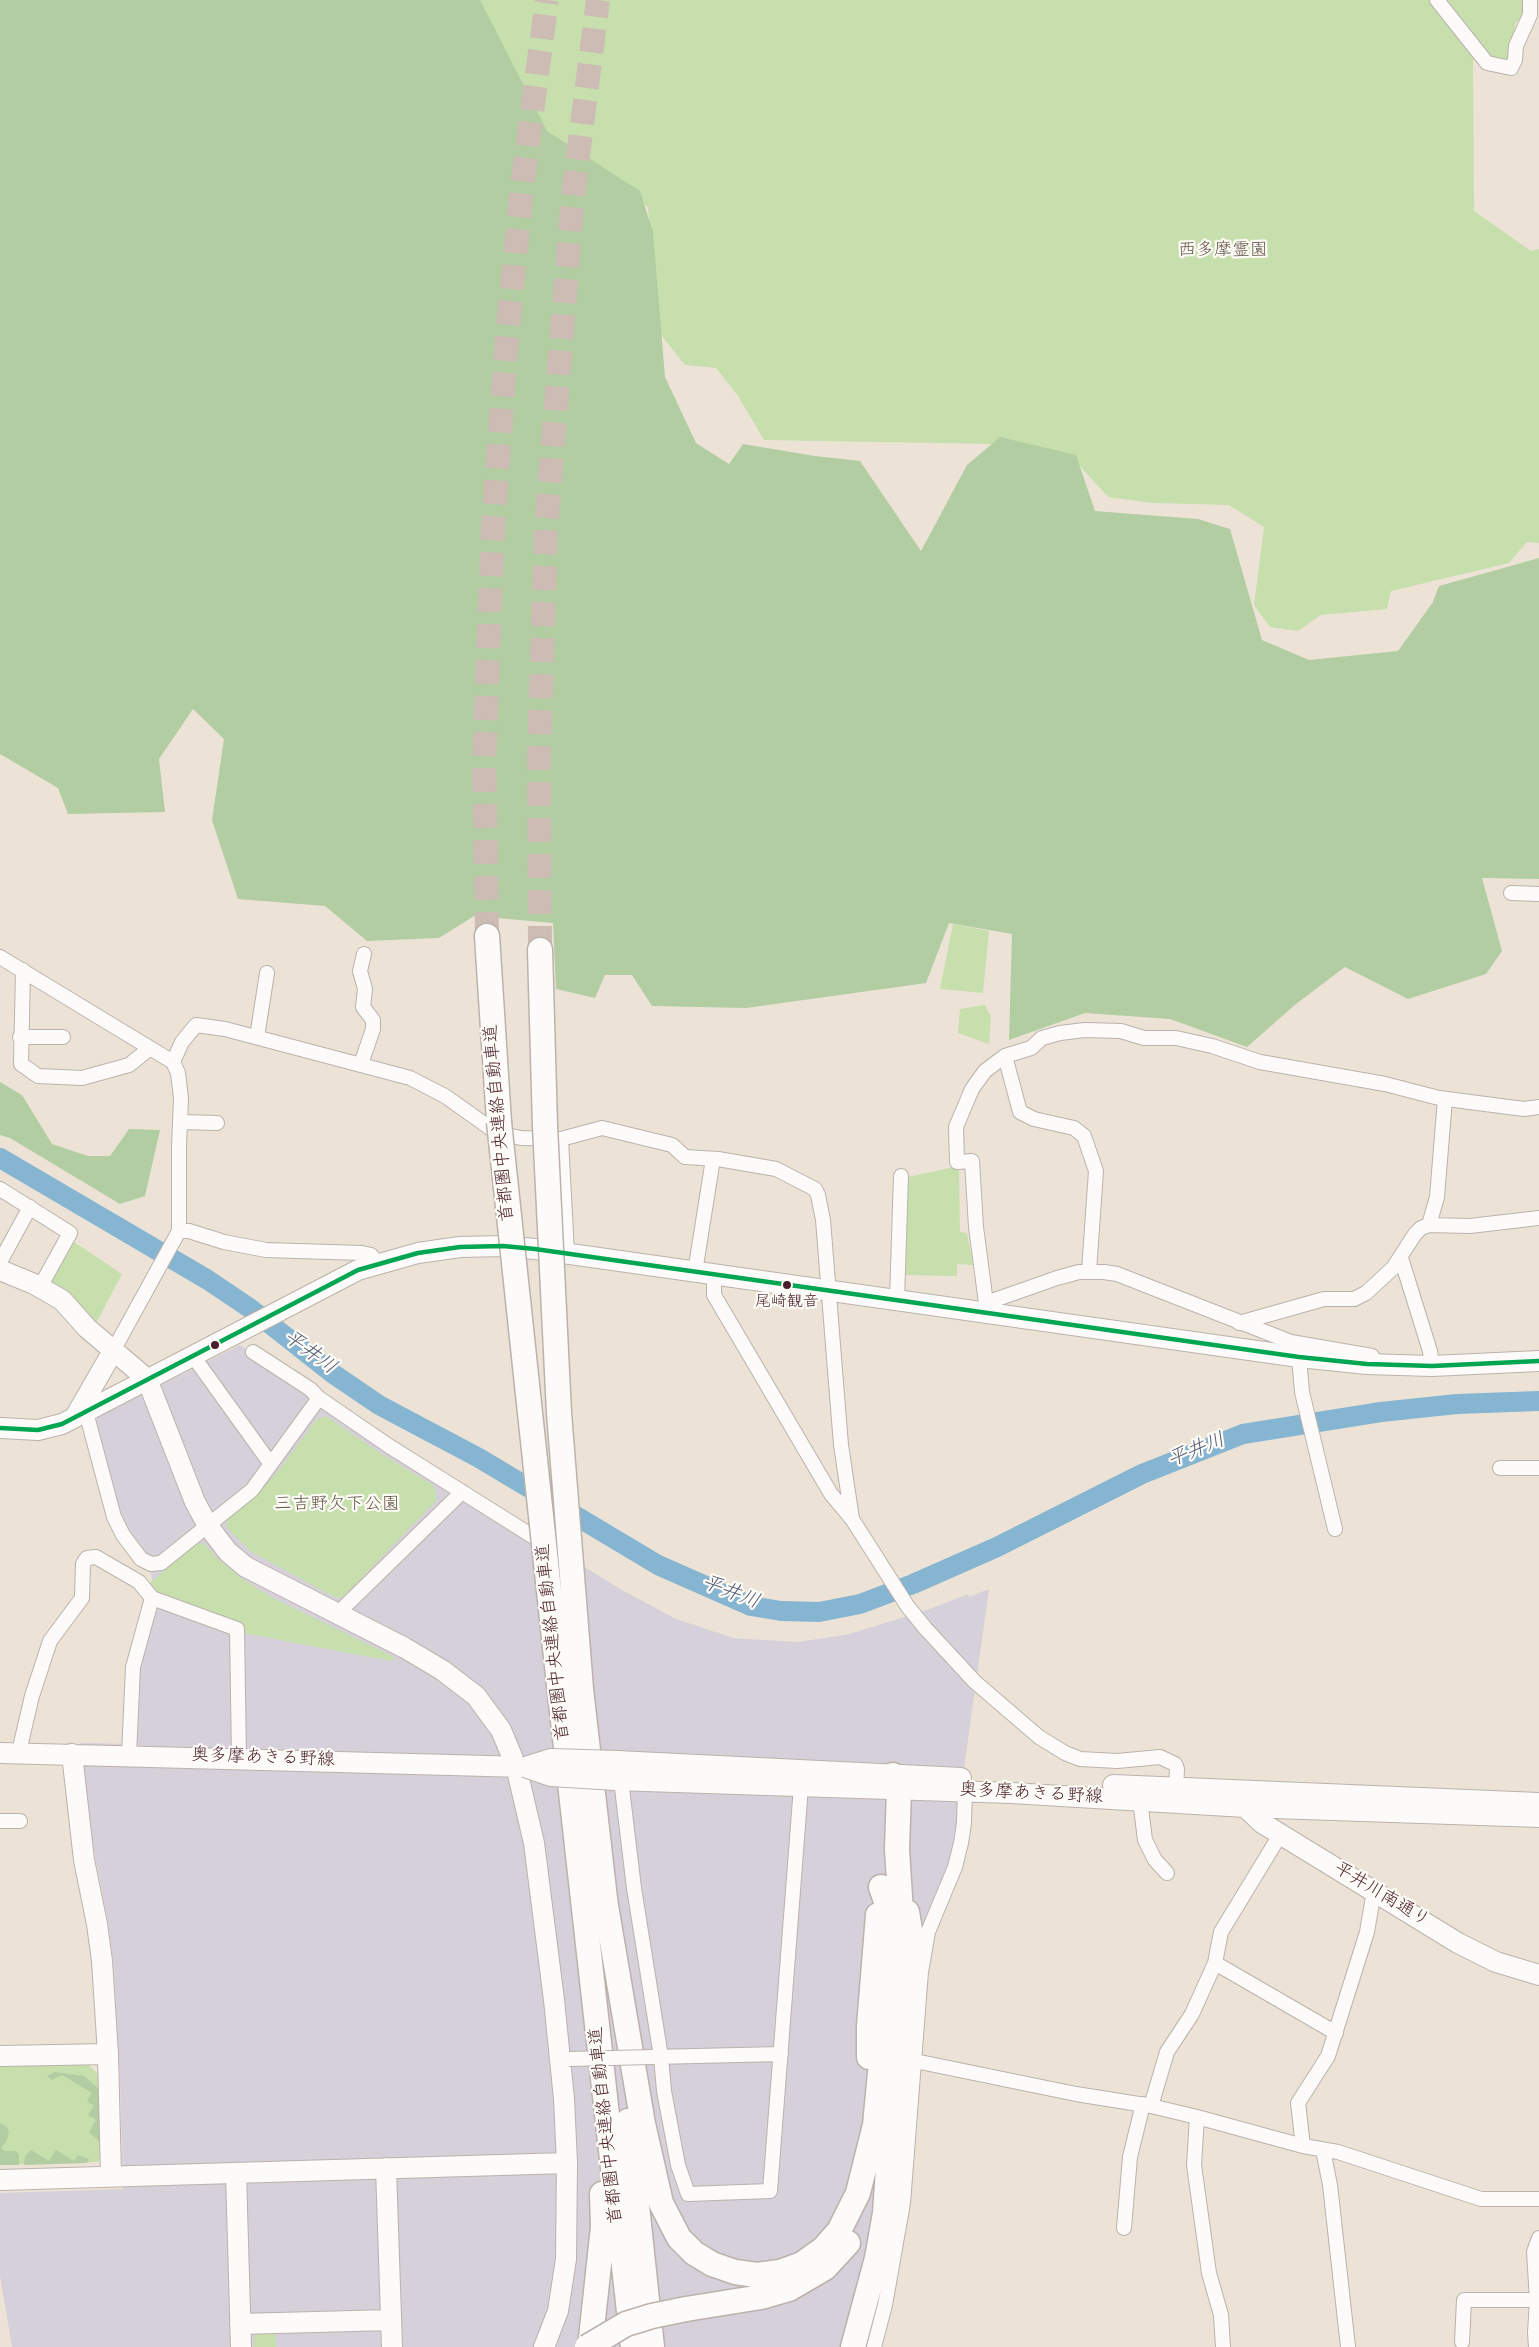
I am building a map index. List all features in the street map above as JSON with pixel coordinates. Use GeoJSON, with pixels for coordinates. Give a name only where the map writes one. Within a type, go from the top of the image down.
{"type":"FeatureCollection","features":[{"type":"Feature","properties":{"kind":"highway","name":"首都圏中央連絡自動車道"},"geometry":{"type":"LineString","coordinates":[[487,936],[499,1122],[570,1687],[604,1894],[652,2347]]}},
{"type":"Feature","properties":{"kind":"highway","name":"首都圏中央連絡自動車道"},"geometry":{"type":"LineString","coordinates":[[540,950],[553,1133],[559,1413],[570,1687],[596,2017],[633,2347]]}},
{"type":"Feature","properties":{"kind":"highway"},"geometry":{"type":"LineString","coordinates":[[853,2347],[865,2306],[885,2212],[883,2128],[862,2074],[859,2043],[867,1946],[886,1888],[893,1785]]}},
{"type":"Feature","properties":{"kind":"highway"},"geometry":{"type":"LineString","coordinates":[[589,2347],[626,2324],[652,2316],[771,2295],[789,2289],[825,2268],[841,2253],[857,2230],[865,2212],[904,2032],[910,1923],[886,1888]]}},
{"type":"Feature","properties":{"kind":"highway"},"geometry":{"type":"LineString","coordinates":[[604,1894],[654,2180],[668,2220],[679,2238],[694,2253],[712,2264],[735,2272],[758,2275],[780,2272],[802,2264],[823,2248],[839,2231],[852,2207],[883,2128]]}},
{"type":"Feature","properties":{"kind":"highway"},"geometry":{"type":"LineString","coordinates":[[589,2347],[603,2227],[596,2017]]}},
{"type":"Feature","properties":{"kind":"highway"},"geometry":{"type":"LineString","coordinates":[[846,2347],[865,2306]]}},
{"type":"Feature","properties":{"kind":"main road"},"geometry":{"type":"LineString","coordinates":[[0,1428],[38,1430],[48,1428],[80,1414],[358,1270],[418,1252],[460,1247],[503,1246],[567,1253],[828,1291],[985,1308],[1299,1357],[1367,1364],[1432,1366],[1539,1361]]}},
{"type":"Feature","properties":{"kind":"main road"},"geometry":{"type":"LineString","coordinates":[[0,1270],[40,1287],[62,1300],[87,1328],[147,1379],[195,1502],[208,1526],[228,1552],[246,1567],[405,1648],[459,1681],[490,1713],[521,1767],[565,2059],[568,2221],[563,2287],[558,2311],[544,2347]]}},
{"type":"Feature","properties":{"kind":"main road"},"geometry":{"type":"LineString","coordinates":[[80,1414],[113,1351]]}},
{"type":"Feature","properties":{"kind":"main road","name":"奥多摩あきる野線"},"geometry":{"type":"LineString","coordinates":[[0,1753],[521,1767],[551,1776],[618,1774],[893,1785],[965,1792],[1140,1800],[1539,1803]]}},
{"type":"Feature","properties":{"kind":"main road"},"geometry":{"type":"LineString","coordinates":[[72,1754],[84,1860],[102,1961],[108,2054],[111,2176]]}},
{"type":"Feature","properties":{"kind":"main road","name":"奥多摩あきる野線"},"geometry":{"type":"LineString","coordinates":[[618,1774],[801,1786],[1176,1788],[1246,1799],[1539,1817]]}},
{"type":"Feature","properties":{"kind":"main road","name":"平井川南通り"},"geometry":{"type":"LineString","coordinates":[[1246,1799],[1262,1823],[1480,1955],[1539,1974]]}},
{"type":"Feature","properties":{"kind":"main road"},"geometry":{"type":"LineString","coordinates":[[0,2056],[108,2054]]}},
{"type":"Feature","properties":{"kind":"main road"},"geometry":{"type":"LineString","coordinates":[[0,2180],[567,2163]]}},
{"type":"Feature","properties":{"kind":"main road"},"geometry":{"type":"LineString","coordinates":[[386,2168],[392,2347]]}},
{"type":"Feature","properties":{"kind":"main road"},"geometry":{"type":"LineString","coordinates":[[236,2173],[241,2347]]}},
{"type":"Feature","properties":{"kind":"main road"},"geometry":{"type":"LineString","coordinates":[[240,2325],[391,2320]]}},
{"type":"Feature","properties":{"kind":"street"},"geometry":{"type":"LineString","coordinates":[[1437,0],[1486,63],[1511,68],[1515,60],[1516,46],[1530,15],[1530,0]]}},
{"type":"Feature","properties":{"kind":"street"},"geometry":{"type":"LineString","coordinates":[[1511,893],[1539,894]]}},
{"type":"Feature","properties":{"kind":"street"},"geometry":{"type":"LineString","coordinates":[[361,1064],[373,1029],[373,1020],[363,1006],[365,989],[360,971],[364,954]]}},
{"type":"Feature","properties":{"kind":"street"},"geometry":{"type":"LineString","coordinates":[[0,957],[173,1062],[178,1073],[182,1098],[178,1233],[113,1351]]}},
{"type":"Feature","properties":{"kind":"street"},"geometry":{"type":"LineString","coordinates":[[23,970],[21,1064],[38,1076],[82,1078],[129,1065],[149,1049]]}},
{"type":"Feature","properties":{"kind":"street"},"geometry":{"type":"LineString","coordinates":[[257,1037],[267,972]]}},
{"type":"Feature","properties":{"kind":"street"},"geometry":{"type":"LineString","coordinates":[[173,1062],[182,1041],[196,1025],[225,1029],[410,1078],[445,1096],[497,1133],[521,1138],[602,1128],[672,1145],[686,1157],[776,1169],[815,1189],[819,1195],[823,1220],[841,1445],[852,1519]]}},
{"type":"Feature","properties":{"kind":"street"},"geometry":{"type":"LineString","coordinates":[[1401,1258],[1424,1325],[1432,1366],[1291,1342],[1117,1274],[1089,1271],[1057,1278],[985,1308],[976,1227],[972,1161],[957,1162],[956,1127],[972,1089],[985,1071],[1005,1056],[1031,1047],[1042,1038],[1085,1030],[1121,1031],[1144,1038],[1176,1038],[1212,1046],[1260,1062],[1385,1084],[1445,1099],[1524,1109],[1539,1107]]}},
{"type":"Feature","properties":{"kind":"street"},"geometry":{"type":"LineString","coordinates":[[20,1037],[63,1038]]}},
{"type":"Feature","properties":{"kind":"street"},"geometry":{"type":"LineString","coordinates":[[1005,1056],[1020,1112],[1034,1119],[1074,1128],[1084,1136],[1096,1171],[1089,1271]]}},
{"type":"Feature","properties":{"kind":"street"},"geometry":{"type":"LineString","coordinates":[[1428,1225],[1437,1197],[1445,1099]]}},
{"type":"Feature","properties":{"kind":"street"},"geometry":{"type":"LineString","coordinates":[[180,1122],[217,1123]]}},
{"type":"Feature","properties":{"kind":"street"},"geometry":{"type":"LineString","coordinates":[[553,1133],[567,1253]]}},
{"type":"Feature","properties":{"kind":"street"},"geometry":{"type":"LineString","coordinates":[[713,1159],[705,1273],[714,1295],[831,1494],[852,1519],[908,1607],[975,1682],[1039,1737],[1065,1753],[1080,1759],[1117,1761],[1160,1757],[1175,1764],[1176,1788]]}},
{"type":"Feature","properties":{"kind":"street"},"geometry":{"type":"LineString","coordinates":[[897,1300],[901,1176]]}},
{"type":"Feature","properties":{"kind":"street"},"geometry":{"type":"LineString","coordinates":[[0,1190],[69,1233],[40,1287]]}},
{"type":"Feature","properties":{"kind":"street"},"geometry":{"type":"LineString","coordinates":[[0,1262],[30,1207]]}},
{"type":"Feature","properties":{"kind":"street"},"geometry":{"type":"LineString","coordinates":[[1239,1323],[1324,1299],[1354,1299],[1366,1293],[1394,1268],[1415,1234],[1428,1225],[1470,1227],[1539,1218]]}},
{"type":"Feature","properties":{"kind":"street"},"geometry":{"type":"LineString","coordinates":[[178,1233],[198,1233],[225,1242],[266,1250],[362,1253],[371,1255],[378,1263]]}},
{"type":"Feature","properties":{"kind":"street"},"geometry":{"type":"LineString","coordinates":[[253,1352],[310,1389],[319,1398],[389,1446],[537,1539]]}},
{"type":"Feature","properties":{"kind":"street"},"geometry":{"type":"LineString","coordinates":[[193,1356],[270,1463]]}},
{"type":"Feature","properties":{"kind":"street"},"geometry":{"type":"LineString","coordinates":[[1299,1357],[1303,1396],[1335,1529]]}},
{"type":"Feature","properties":{"kind":"street"},"geometry":{"type":"LineString","coordinates":[[80,1414],[114,1517],[123,1535],[141,1559],[152,1564],[161,1563],[252,1490],[319,1398]]}},
{"type":"Feature","properties":{"kind":"street"},"geometry":{"type":"LineString","coordinates":[[1500,1468],[1539,1468]]}},
{"type":"Feature","properties":{"kind":"street"},"geometry":{"type":"LineString","coordinates":[[337,1614],[462,1492]]}},
{"type":"Feature","properties":{"kind":"street"},"geometry":{"type":"LineString","coordinates":[[22,1753],[21,1743],[32,1696],[46,1653],[54,1634],[82,1598],[83,1564],[87,1558],[96,1557],[139,1582],[152,1598],[237,1629],[239,1759]]}},
{"type":"Feature","properties":{"kind":"street"},"geometry":{"type":"LineString","coordinates":[[129,1755],[133,1667],[152,1598]]}},
{"type":"Feature","properties":{"kind":"street"},"geometry":{"type":"LineString","coordinates":[[618,1774],[657,2057],[678,2165],[688,2194],[770,2191],[801,1786]]}},
{"type":"Feature","properties":{"kind":"street"},"geometry":{"type":"LineString","coordinates":[[874,2347],[885,2305],[903,2202],[921,1972],[928,1932],[955,1867],[964,1823],[965,1792]]}},
{"type":"Feature","properties":{"kind":"street"},"geometry":{"type":"LineString","coordinates":[[1140,1800],[1145,1840],[1155,1860],[1167,1873]]}},
{"type":"Feature","properties":{"kind":"street"},"geometry":{"type":"LineString","coordinates":[[0,1821],[20,1821]]}},
{"type":"Feature","properties":{"kind":"street"},"geometry":{"type":"LineString","coordinates":[[1124,2228],[1130,2157],[1167,2052],[1192,2014],[1215,1963],[1221,1932],[1280,1835]]}},
{"type":"Feature","properties":{"kind":"street"},"geometry":{"type":"LineString","coordinates":[[1303,2146],[1299,2103],[1328,2056],[1367,1932],[1374,1891]]}},
{"type":"Feature","properties":{"kind":"street"},"geometry":{"type":"LineString","coordinates":[[1215,1963],[1336,2033]]}},
{"type":"Feature","properties":{"kind":"street"},"geometry":{"type":"LineString","coordinates":[[565,2059],[781,2054]]}},
{"type":"Feature","properties":{"kind":"street"},"geometry":{"type":"LineString","coordinates":[[915,2061],[1197,2116],[1323,2150],[1481,2199],[1539,2199]]}},
{"type":"Feature","properties":{"kind":"street"},"geometry":{"type":"LineString","coordinates":[[1197,2116],[1194,2165],[1209,2273],[1221,2315],[1223,2347]]}},
{"type":"Feature","properties":{"kind":"street"},"geometry":{"type":"LineString","coordinates":[[1323,2150],[1330,2185],[1348,2347]]}},
{"type":"Feature","properties":{"kind":"street"},"geometry":{"type":"LineString","coordinates":[[1536,2347],[1537,2300],[1534,2252],[1539,2238]]}},
{"type":"Feature","properties":{"kind":"street"},"geometry":{"type":"LineString","coordinates":[[1462,2342],[1464,2300],[1537,2300]]}},
{"type":"Feature","properties":{"kind":"shaded area"},"geometry":{"type":"Polygon","coordinates":[[[240,1345],[462,1492],[622,1590],[676,1619],[733,1638],[797,1642],[846,1635],[989,1589],[959,1804],[959,1828],[904,2064],[869,2347],[12,2347],[0,2276],[0,2193],[123,2189],[114,1972],[109,1927],[91,1835],[81,1743],[136,1744],[137,1671],[154,1609],[150,1558],[119,1517],[94,1424],[98,1417],[240,1345]]]}},
{"type":"Feature","properties":{"kind":"green space"},"geometry":{"type":"Polygon","coordinates":[[[0,0],[480,0],[547,131],[640,191],[653,232],[665,377],[696,443],[729,464],[743,444],[860,461],[921,551],[967,465],[1000,437],[1076,455],[1095,511],[1198,519],[1230,529],[1262,640],[1309,660],[1398,651],[1433,602],[1439,586],[1539,558],[1539,879],[1482,878],[1502,951],[1486,974],[1408,999],[1345,967],[1296,1004],[1247,1047],[1170,1019],[1085,1013],[1009,1040],[1012,934],[949,923],[926,983],[746,1008],[652,1006],[632,975],[605,975],[595,998],[556,989],[553,923],[474,916],[439,938],[367,941],[325,906],[238,899],[212,820],[224,739],[193,709],[159,759],[165,812],[68,814],[58,788],[0,754],[0,0]]]}},
{"type":"Feature","properties":{"kind":"green space","name":"西多摩霊園"},"geometry":{"type":"Polygon","coordinates":[[[472,0],[1526,0],[1527,13],[1515,24],[1516,38],[1513,55],[1504,61],[1491,57],[1473,60],[1474,211],[1531,251],[1539,249],[1539,543],[1527,542],[1509,563],[1391,591],[1387,609],[1321,615],[1298,631],[1270,627],[1254,605],[1264,527],[1229,505],[1152,503],[1108,497],[1079,465],[994,444],[764,440],[738,396],[716,368],[685,365],[661,335],[648,208],[623,180],[537,131],[472,0]]]}},
{"type":"Feature","properties":{"kind":"green space"},"geometry":{"type":"Polygon","coordinates":[[[953,924],[989,931],[983,993],[940,989],[953,924]]]}},
{"type":"Feature","properties":{"kind":"green space"},"geometry":{"type":"Polygon","coordinates":[[[985,1005],[991,1017],[989,1044],[958,1033],[960,1009],[985,1005]]]}},
{"type":"Feature","properties":{"kind":"green space"},"geometry":{"type":"Polygon","coordinates":[[[0,1082],[22,1095],[52,1144],[88,1156],[110,1156],[129,1129],[160,1130],[145,1196],[120,1204],[10,1138],[0,1135],[0,1082]]]}},
{"type":"Feature","properties":{"kind":"green space"},"geometry":{"type":"Polygon","coordinates":[[[959,1166],[960,1232],[967,1233],[973,1265],[957,1264],[957,1276],[904,1275],[908,1177],[959,1166]]]}},
{"type":"Feature","properties":{"kind":"green space"},"geometry":{"type":"Polygon","coordinates":[[[74,1242],[122,1274],[94,1327],[47,1280],[68,1243],[74,1242]]]}},
{"type":"Feature","properties":{"kind":"green space","name":"三吉野欠下公園"},"geometry":{"type":"Polygon","coordinates":[[[326,1416],[383,1455],[433,1485],[436,1492],[436,1501],[343,1597],[336,1598],[250,1551],[226,1527],[228,1519],[252,1500],[279,1470],[316,1420],[326,1416]]]}},
{"type":"Feature","properties":{"kind":"green space"},"geometry":{"type":"Polygon","coordinates":[[[204,1543],[215,1556],[241,1578],[273,1598],[394,1657],[391,1661],[243,1633],[172,1601],[147,1585],[197,1544],[204,1543]]]}},
{"type":"Feature","properties":{"kind":"green space"},"geometry":{"type":"Polygon","coordinates":[[[87,2063],[99,2075],[102,2155],[98,2162],[0,2165],[0,2066],[87,2063]]]}},
{"type":"Feature","properties":{"kind":"green space"},"geometry":{"type":"Polygon","coordinates":[[[55,2072],[84,2076],[100,2090],[102,2139],[100,2142],[89,2132],[96,2120],[88,2115],[94,2106],[87,2101],[92,2093],[62,2075],[52,2080],[47,2076],[55,2072]]]}},
{"type":"Feature","properties":{"kind":"green space"},"geometry":{"type":"Polygon","coordinates":[[[0,2123],[7,2127],[9,2133],[6,2142],[1,2147],[4,2151],[16,2151],[19,2155],[19,2165],[0,2165],[0,2123]]]}},
{"type":"Feature","properties":{"kind":"green space"},"geometry":{"type":"Polygon","coordinates":[[[31,2150],[49,2161],[56,2150],[74,2161],[78,2155],[89,2159],[87,2163],[24,2165],[25,2156],[31,2150]]]}},
{"type":"Feature","properties":{"kind":"green space"},"geometry":{"type":"Polygon","coordinates":[[[275,2330],[276,2347],[254,2347],[254,2337],[260,2331],[275,2330]]]}},
{"type":"Feature","properties":{"kind":"waterway","name":"平井川"},"geometry":{"type":"LineString","coordinates":[[0,1158],[208,1280],[251,1309],[332,1373],[379,1405],[479,1458],[658,1565],[751,1606],[781,1611],[819,1612],[860,1604],[913,1584],[997,1547],[1142,1474],[1243,1434],[1381,1412],[1457,1404],[1539,1401]]}},
{"type":"Feature","properties":{"kind":"tunnel"},"geometry":{"type":"LineString","coordinates":[[487,936],[484,762],[493,526],[507,337],[522,187],[547,0]]}},
{"type":"Feature","properties":{"kind":"tunnel"},"geometry":{"type":"LineString","coordinates":[[540,950],[539,755],[546,528],[573,195],[598,0]]}},
{"type":"Feature","properties":{"kind":"transit line"},"geometry":{"type":"LineString","coordinates":[[0,1428],[38,1430],[62,1424],[358,1270],[418,1253],[460,1247],[503,1246],[535,1249],[1299,1357],[1367,1364],[1432,1366],[1539,1361]]}},
{"type":"Feature","properties":{"kind":"place","name":"尾崎観音"},"geometry":{"type":"Point","coordinates":[787,1285]}}]}
